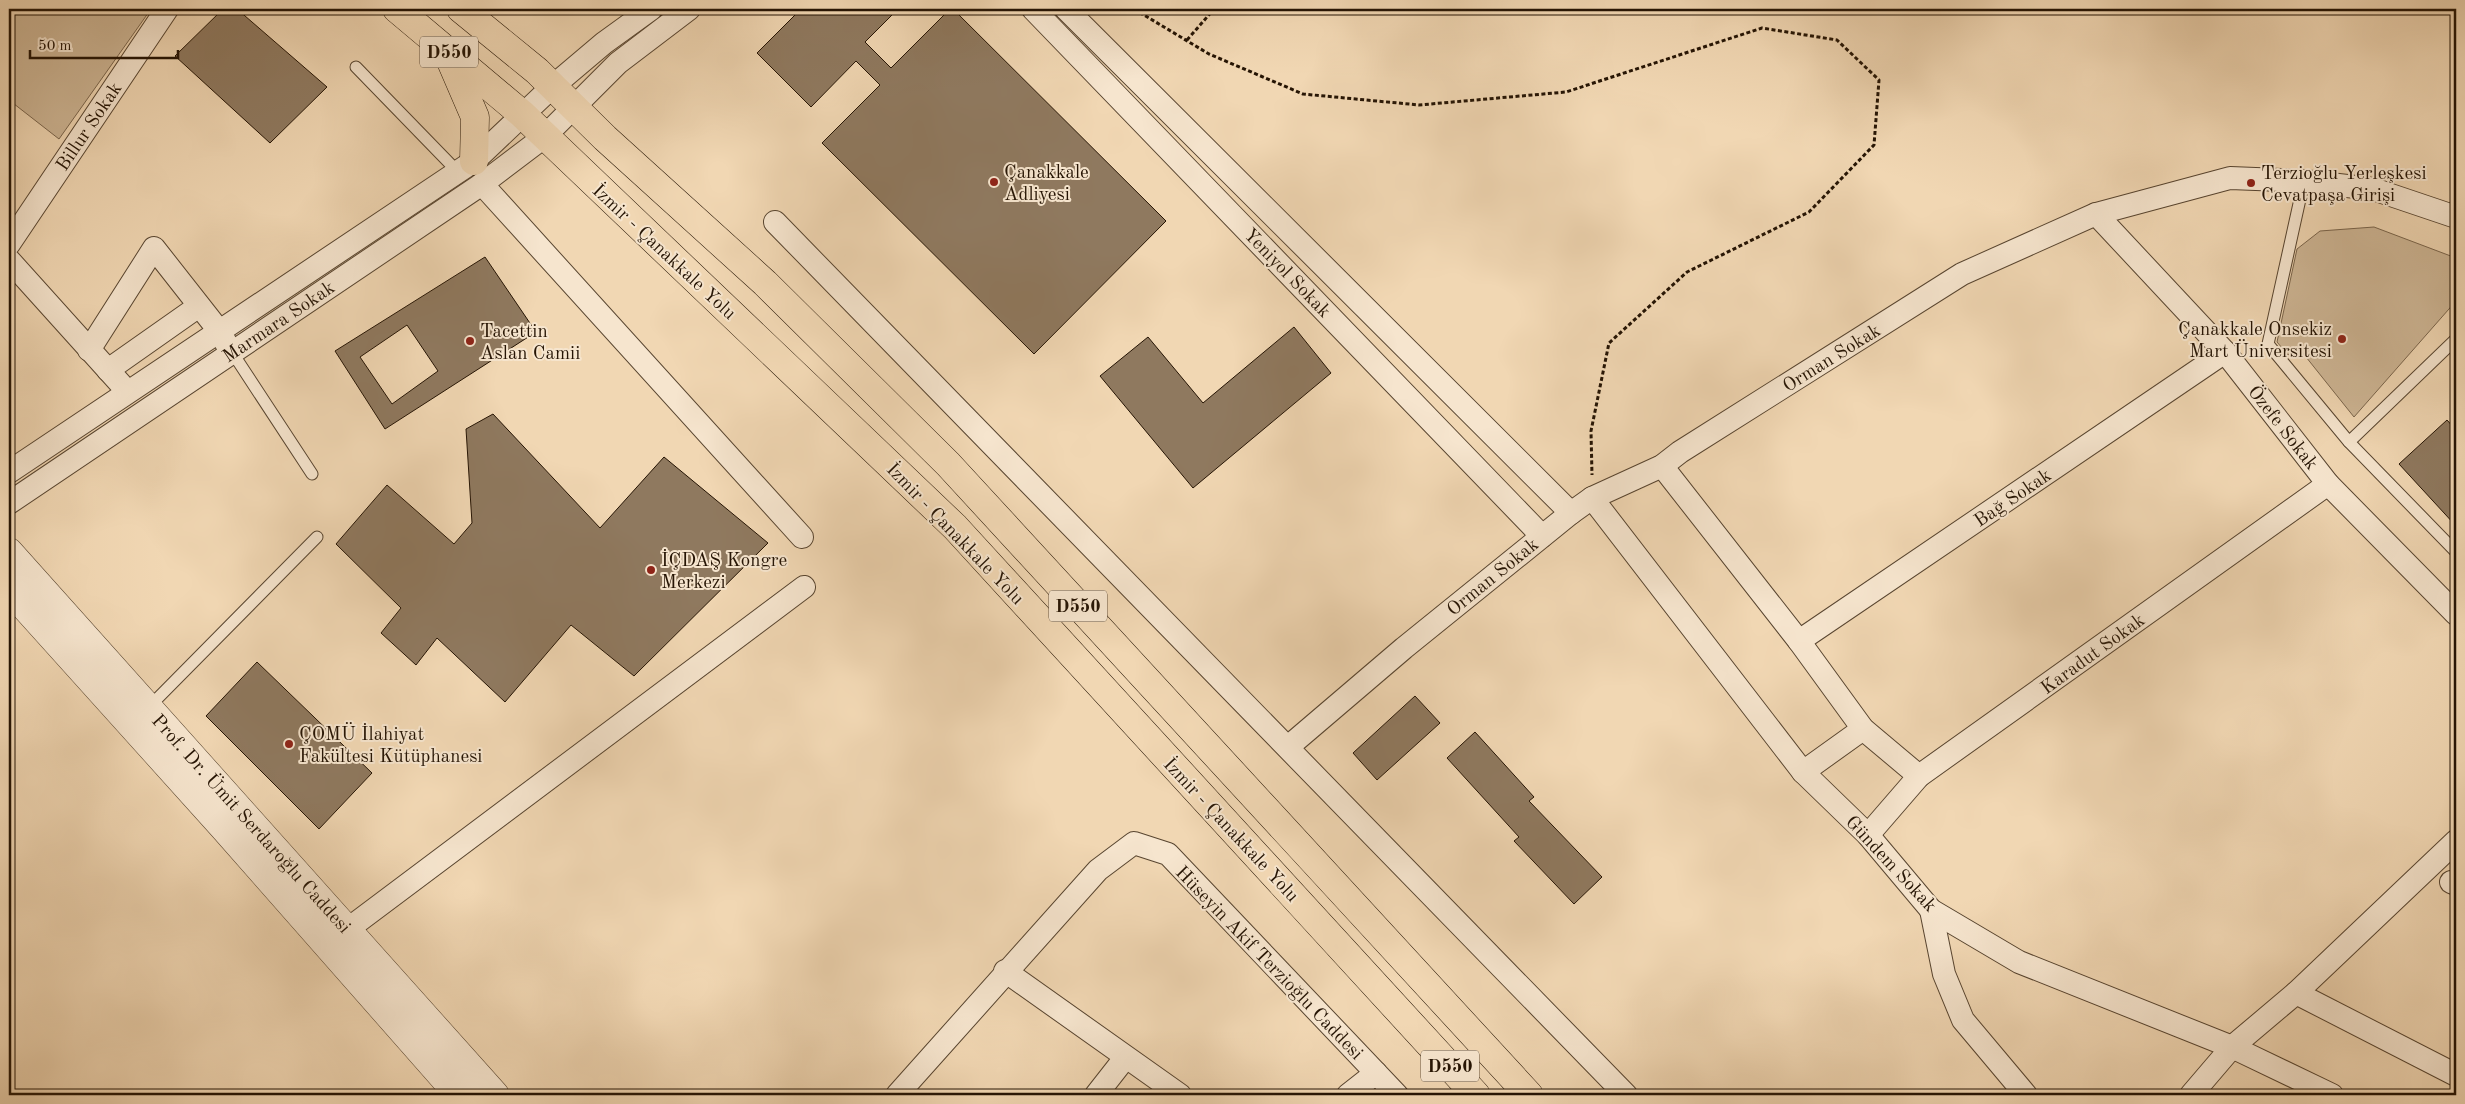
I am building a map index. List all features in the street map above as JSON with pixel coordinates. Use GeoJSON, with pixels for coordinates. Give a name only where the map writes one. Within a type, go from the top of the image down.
{"type":"FeatureCollection","features":[{"type":"Feature","properties":{"kind":"highway","name":"İzmir - Çanakkale Yolu"},"geometry":{"type":"LineString","coordinates":[[397,9],[522,114],[955,527],[1476,1095]]}},
{"type":"Feature","properties":{"kind":"highway","name":"İzmir - Çanakkale Yolu"},"geometry":{"type":"LineString","coordinates":[[460,9],[537,71],[605,138],[765,283],[948,464],[1529,1095]]}},
{"type":"Feature","properties":{"kind":"highway"},"geometry":{"type":"LineString","coordinates":[[445,49],[475,116],[471,172]]}},
{"type":"Feature","properties":{"kind":"street","name":"Billur Sokak"},"geometry":{"type":"LineString","coordinates":[[9,244],[167,9]]}},
{"type":"Feature","properties":{"kind":"street"},"geometry":{"type":"LineString","coordinates":[[544,137],[618,63],[689,9]]}},
{"type":"Feature","properties":{"kind":"street","name":"Yeniyol Sokak"},"geometry":{"type":"LineString","coordinates":[[1033,9],[1542,536]]}},
{"type":"Feature","properties":{"kind":"street","name":"Yeniyol Sokak"},"geometry":{"type":"LineString","coordinates":[[1066,9],[1571,514]]}},
{"type":"Feature","properties":{"kind":"street"},"geometry":{"type":"LineString","coordinates":[[552,87],[604,43],[649,10],[661,31]]}},
{"type":"Feature","properties":{"kind":"street","name":"Marmara Sokak"},"geometry":{"type":"LineString","coordinates":[[9,503],[232,352],[471,172],[522,114],[552,87]]}},
{"type":"Feature","properties":{"kind":"street","name":"Marmara Sokak"},"geometry":{"type":"LineString","coordinates":[[9,472],[127,391],[471,172],[544,137]]}},
{"type":"Feature","properties":{"kind":"street"},"geometry":{"type":"LineString","coordinates":[[471,172],[802,537]]}},
{"type":"Feature","properties":{"kind":"street","name":"Orman Sokak"},"geometry":{"type":"LineString","coordinates":[[1288,747],[1404,648],[1592,498],[1662,466],[1962,274],[2096,214],[2230,178],[2304,181],[2373,189],[2456,217]]}},
{"type":"Feature","properties":{"kind":"street","name":"Özefe Sokak"},"geometry":{"type":"LineString","coordinates":[[2096,214],[2225,352],[2328,484],[2456,614]]}},
{"type":"Feature","properties":{"kind":"street"},"geometry":{"type":"LineString","coordinates":[[775,222],[1626,1095]]}},
{"type":"Feature","properties":{"kind":"street"},"geometry":{"type":"LineString","coordinates":[[89,350],[154,248],[220,332],[232,352]]}},
{"type":"Feature","properties":{"kind":"street"},"geometry":{"type":"LineString","coordinates":[[9,260],[127,391]]}},
{"type":"Feature","properties":{"kind":"street"},"geometry":{"type":"LineString","coordinates":[[108,370],[199,306]]}},
{"type":"Feature","properties":{"kind":"street","name":"Bağ Sokak"},"geometry":{"type":"LineString","coordinates":[[1799,641],[2225,352]]}},
{"type":"Feature","properties":{"kind":"street"},"geometry":{"type":"LineString","coordinates":[[1662,466],[1799,641],[1863,729],[1919,776]]}},
{"type":"Feature","properties":{"kind":"street","name":"Karadut Sokak"},"geometry":{"type":"LineString","coordinates":[[1868,836],[1919,776],[2328,484]]}},
{"type":"Feature","properties":{"kind":"street","name":"Gündem Sokak"},"geometry":{"type":"LineString","coordinates":[[1592,498],[1803,772],[1868,836],[1931,910],[2019,962],[2232,1047],[2332,1095]]}},
{"type":"Feature","properties":{"kind":"street","name":"Prof. Dr. Ümit Serdaroğlu Caddesi"},"geometry":{"type":"LineString","coordinates":[[9,552],[495,1095]]}},
{"type":"Feature","properties":{"kind":"street"},"geometry":{"type":"LineString","coordinates":[[348,929],[804,587]]}},
{"type":"Feature","properties":{"kind":"street","name":"Prof. Dr. Ümit Serdaroğlu Caddesi"},"geometry":{"type":"LineString","coordinates":[[9,589],[230,835],[459,1095]]}},
{"type":"Feature","properties":{"kind":"street"},"geometry":{"type":"LineString","coordinates":[[1803,772],[1863,729]]}},
{"type":"Feature","properties":{"kind":"street"},"geometry":{"type":"LineString","coordinates":[[2191,1095],[2232,1047],[2296,993],[2456,841]]}},
{"type":"Feature","properties":{"kind":"street","name":"Hüseyin Akif Terzioğlu Caddesi"},"geometry":{"type":"LineString","coordinates":[[1005,971],[1098,870],[1134,843],[1168,854],[1397,1095]]}},
{"type":"Feature","properties":{"kind":"street"},"geometry":{"type":"LineString","coordinates":[[1931,910],[1944,974],[1963,1020],[2026,1095]]}},
{"type":"Feature","properties":{"kind":"street"},"geometry":{"type":"LineString","coordinates":[[906,1092],[1005,971],[1125,1058],[1180,1095]]}},
{"type":"Feature","properties":{"kind":"street"},"geometry":{"type":"LineString","coordinates":[[2296,993],[2454,1070]]}},
{"type":"Feature","properties":{"kind":"street"},"geometry":{"type":"LineString","coordinates":[[1096,1095],[1125,1058]]}},
{"type":"Feature","properties":{"kind":"street"},"geometry":{"type":"LineString","coordinates":[[1348,1095],[1376,1073]]}},
{"type":"Feature","properties":{"kind":"lane"},"geometry":{"type":"LineString","coordinates":[[356,68],[471,172]]}},
{"type":"Feature","properties":{"kind":"lane"},"geometry":{"type":"LineString","coordinates":[[2304,181],[2268,344],[2349,442],[2456,552]]}},
{"type":"Feature","properties":{"kind":"lane"},"geometry":{"type":"LineString","coordinates":[[2349,442],[2456,339]]}},
{"type":"Feature","properties":{"kind":"lane"},"geometry":{"type":"LineString","coordinates":[[232,352],[312,474]]}},
{"type":"Feature","properties":{"kind":"lane"},"geometry":{"type":"LineString","coordinates":[[148,708],[317,537]]}},
{"type":"Feature","properties":{"kind":"path"},"geometry":{"type":"LineString","coordinates":[[1134,9],[1209,54],[1303,94],[1419,105],[1566,92],[1762,28],[1837,40],[1879,80],[1874,145],[1809,212],[1688,272],[1609,343],[1591,432],[1592,498]]}},
{"type":"Feature","properties":{"kind":"path"},"geometry":{"type":"LineString","coordinates":[[1186,40],[1214,9]]}},
{"type":"Feature","properties":{"kind":"shaded area"},"geometry":{"type":"Polygon","coordinates":[[[12,9],[151,9],[59,139],[9,100],[9,12],[12,9]]]}},
{"type":"Feature","properties":{"kind":"shaded area"},"geometry":{"type":"Polygon","coordinates":[[[2374,227],[2456,258],[2456,301],[2354,417],[2298,347],[2288,355],[2277,342],[2297,249],[2320,231],[2374,227]]]}},
{"type":"Feature","properties":{"kind":"building"},"geometry":{"type":"Polygon","coordinates":[[[223,9],[237,9],[327,87],[270,143],[175,56],[223,9]]]}},
{"type":"Feature","properties":{"kind":"building","name":"Çanakkale Adliyesi"},"geometry":{"type":"Polygon","coordinates":[[[801,9],[898,9],[865,42],[891,68],[950,9],[953,9],[1166,221],[1034,354],[822,143],[880,85],[856,61],[811,107],[757,53],[801,9]]]}},
{"type":"Feature","properties":{"kind":"building","name":"Tacettin Aslan Camii"},"geometry":{"type":"Polygon","coordinates":[[[485,257],[536,332],[385,429],[335,351],[485,257]],[[407,325],[360,357],[392,404],[438,371],[407,325]]]}},
{"type":"Feature","properties":{"kind":"building"},"geometry":{"type":"Polygon","coordinates":[[[1294,327],[1331,373],[1193,488],[1100,376],[1148,337],[1203,403],[1294,327]]]}},
{"type":"Feature","properties":{"kind":"building"},"geometry":{"type":"Polygon","coordinates":[[[493,414],[600,528],[664,457],[768,543],[634,676],[571,625],[505,702],[437,638],[416,665],[381,633],[401,608],[336,544],[387,485],[454,544],[472,523],[466,429],[493,414]]]}},
{"type":"Feature","properties":{"kind":"building"},"geometry":{"type":"Polygon","coordinates":[[[2447,420],[2456,430],[2456,526],[2399,464],[2447,420]]]}},
{"type":"Feature","properties":{"kind":"building","name":"ÇOMÜ İlahiyat Fakültesi Kütüphanesi"},"geometry":{"type":"Polygon","coordinates":[[[257,662],[372,773],[319,829],[206,716],[257,662]]]}},
{"type":"Feature","properties":{"kind":"building"},"geometry":{"type":"Polygon","coordinates":[[[1415,696],[1440,723],[1377,780],[1353,753],[1415,696]]]}},
{"type":"Feature","properties":{"kind":"building"},"geometry":{"type":"Polygon","coordinates":[[[1475,732],[1534,797],[1529,801],[1602,877],[1574,904],[1514,841],[1519,837],[1447,758],[1475,732]]]}},
{"type":"Feature","properties":{"kind":"place","name":"Çanakkale Adliyesi"},"geometry":{"type":"Point","coordinates":[994,182]}},
{"type":"Feature","properties":{"kind":"place","name":"Terzioğlu Yerleşkesi Cevatpaşa Girişi"},"geometry":{"type":"Point","coordinates":[2251,183]}},
{"type":"Feature","properties":{"kind":"place","name":"Çanakkale Onsekiz Mart Üniversitesi"},"geometry":{"type":"Point","coordinates":[2342,339]}},
{"type":"Feature","properties":{"kind":"place","name":"Tacettin Aslan Camii"},"geometry":{"type":"Point","coordinates":[470,341]}},
{"type":"Feature","properties":{"kind":"place","name":"İÇDAŞ Kongre Merkezi"},"geometry":{"type":"Point","coordinates":[651,570]}},
{"type":"Feature","properties":{"kind":"place","name":"ÇOMÜ İlahiyat Fakültesi Kütüphanesi"},"geometry":{"type":"Point","coordinates":[289,744]}}]}
